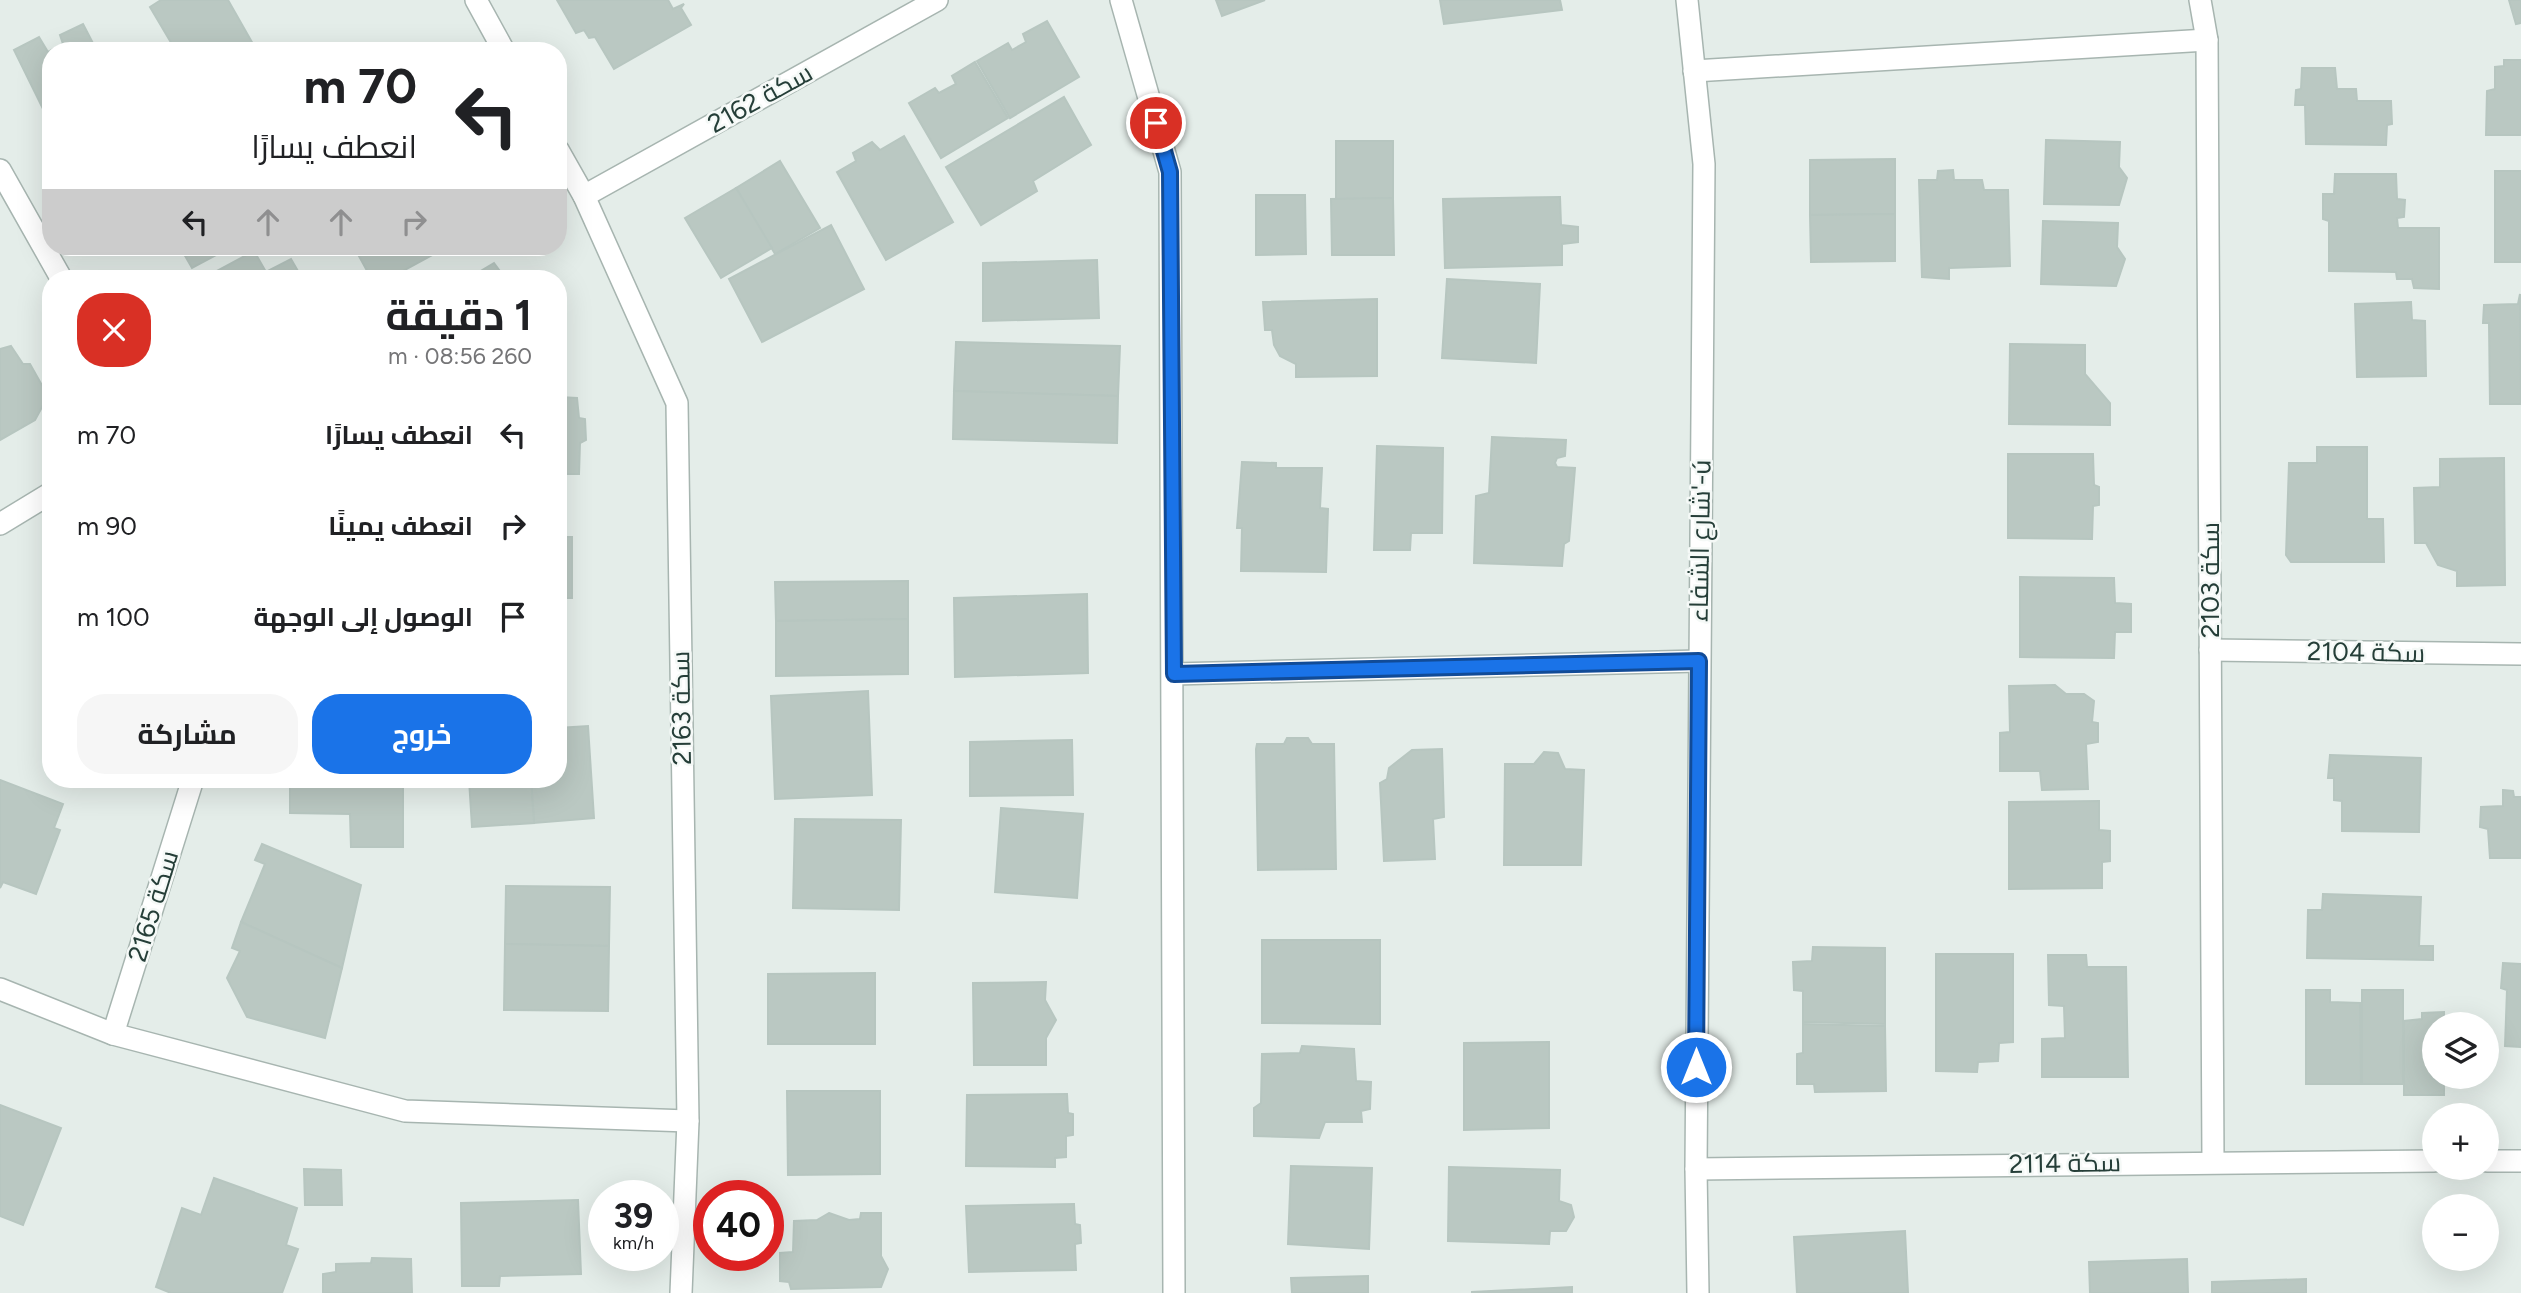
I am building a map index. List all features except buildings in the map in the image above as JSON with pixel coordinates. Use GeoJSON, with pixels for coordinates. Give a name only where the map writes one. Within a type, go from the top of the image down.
{"type":"FeatureCollection","features":[{"type":"Feature","properties":{"kind":"street"},"geometry":{"type":"LineString","coordinates":[[476,0],[499,42]]}},
{"type":"Feature","properties":{"kind":"street","name":"سكة 2162"},"geometry":{"type":"LineString","coordinates":[[584,196],[937,0]]}},
{"type":"Feature","properties":{"kind":"street"},"geometry":{"type":"LineString","coordinates":[[1121,0],[1170,172],[1174,674],[1174,1293]]}},
{"type":"Feature","properties":{"kind":"street","name":"شارع الشفاء'-ú"},"geometry":{"type":"LineString","coordinates":[[1687,0],[1704,164],[1696,1168],[1698,1293]]}},
{"type":"Feature","properties":{"kind":"street","name":"سكة 2103"},"geometry":{"type":"LineString","coordinates":[[2200,0],[2207,40],[2213,1161]]}},
{"type":"Feature","properties":{"kind":"street"},"geometry":{"type":"LineString","coordinates":[[1694,71],[2207,40]]}},
{"type":"Feature","properties":{"kind":"street","name":"سكة 2163"},"geometry":{"type":"LineString","coordinates":[[567,166],[584,196],[677,403],[688,1121],[681,1293]]}},
{"type":"Feature","properties":{"kind":"street"},"geometry":{"type":"LineString","coordinates":[[0,170],[42,244]]}},
{"type":"Feature","properties":{"kind":"street"},"geometry":{"type":"LineString","coordinates":[[0,524],[42,499]]}},
{"type":"Feature","properties":{"kind":"street","name":"سكة 2104"},"geometry":{"type":"LineString","coordinates":[[2210,650],[2521,654]]}},
{"type":"Feature","properties":{"kind":"street"},"geometry":{"type":"LineString","coordinates":[[1174,674],[1699,661]]}},
{"type":"Feature","properties":{"kind":"street","name":"سكة 2165"},"geometry":{"type":"LineString","coordinates":[[113,1034],[190,788]]}},
{"type":"Feature","properties":{"kind":"street"},"geometry":{"type":"LineString","coordinates":[[0,989],[113,1034],[405,1111],[688,1121]]}},
{"type":"Feature","properties":{"kind":"street","name":"سكة 2114"},"geometry":{"type":"LineString","coordinates":[[1696,1168],[2422,1161]]}},
{"type":"Feature","properties":{"kind":"street"},"geometry":{"type":"LineString","coordinates":[[2499,1161],[2521,1161]]}},
{"type":"Feature","properties":{"kind":"route"},"geometry":{"type":"LineString","coordinates":[[1156,123],[1170,172],[1174,674],[1699,661],[1696,1067]]}}]}
